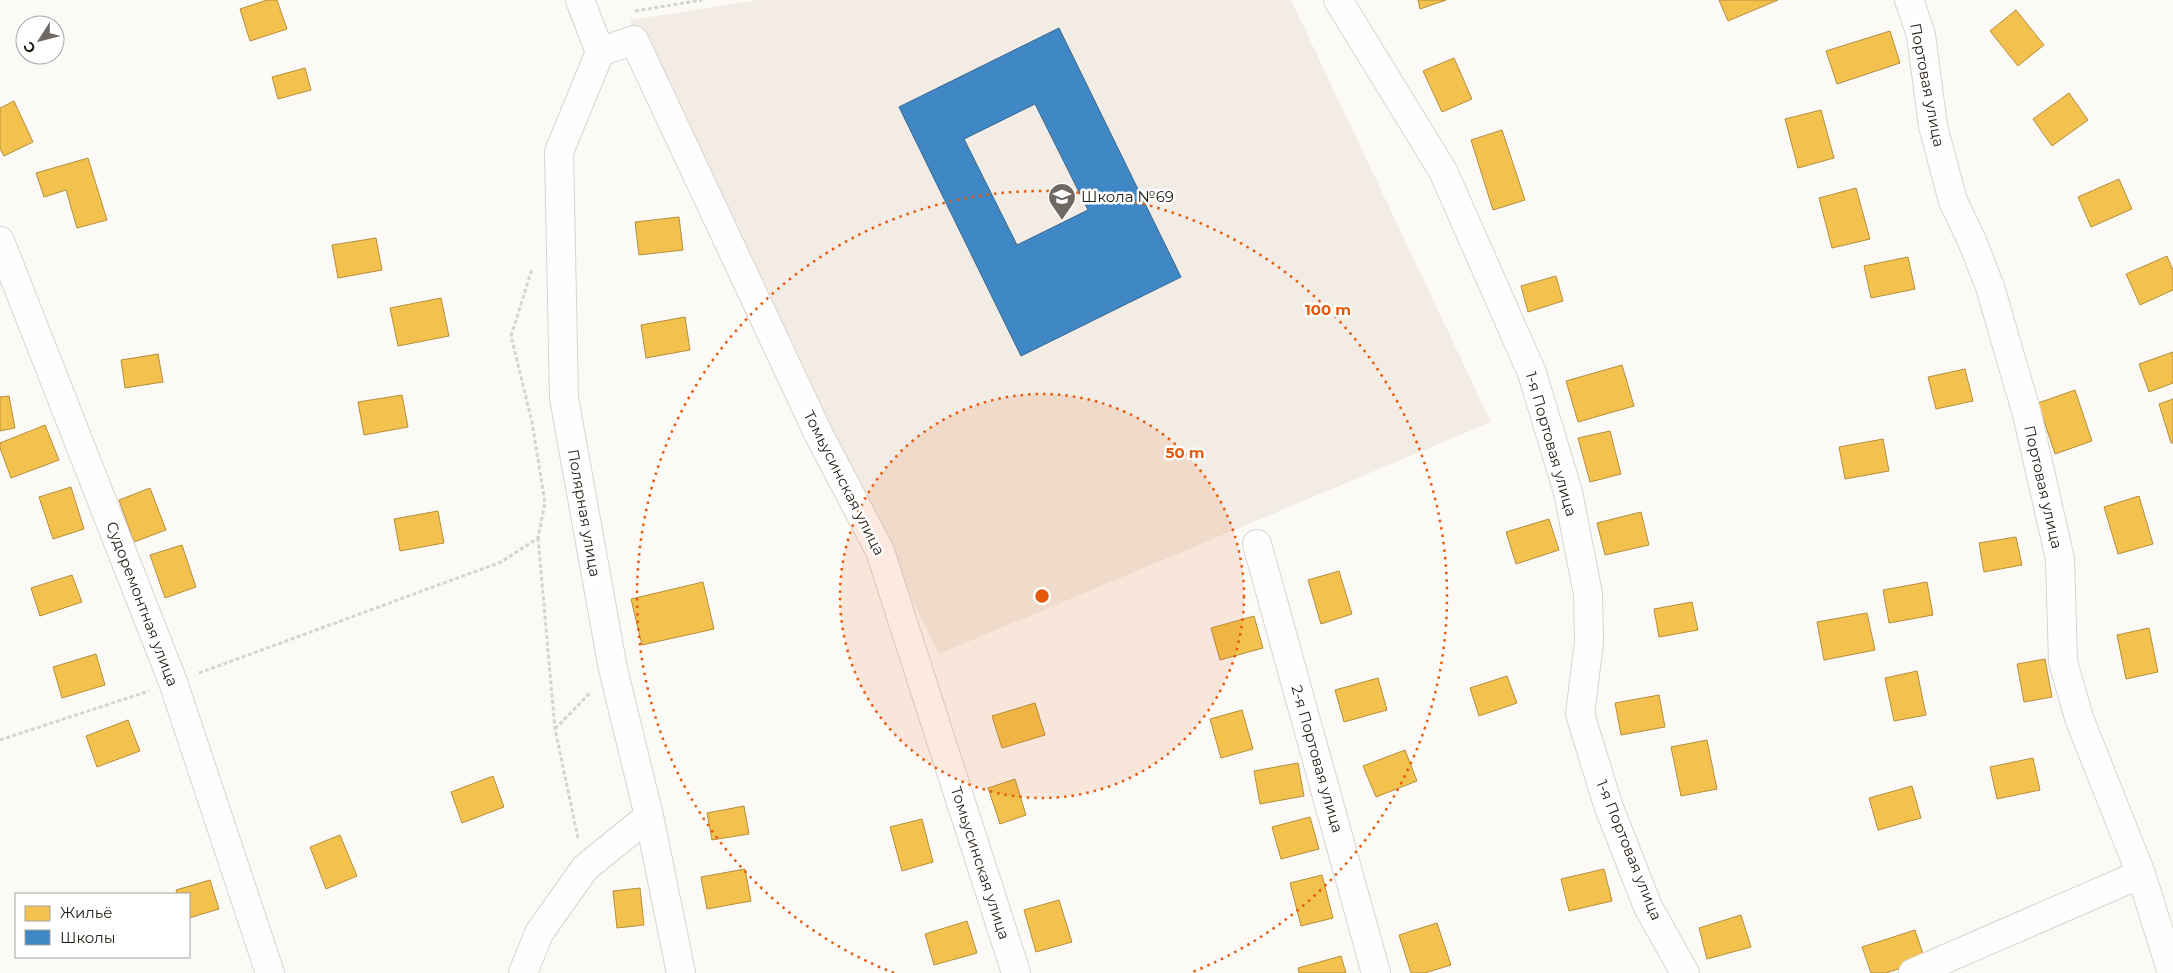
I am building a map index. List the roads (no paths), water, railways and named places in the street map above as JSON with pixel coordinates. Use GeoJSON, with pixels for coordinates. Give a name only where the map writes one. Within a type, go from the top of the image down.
{"type":"FeatureCollection","features":[{"type":"Feature","properties":{"kind":"street","name":"1-я Портовая улица"},"geometry":{"type":"LineString","coordinates":[[1338,0],[1443,171],[1532,374],[1568,492],[1588,594],[1589,642],[1580,714],[1608,805],[1648,907],[1685,973]]}},
{"type":"Feature","properties":{"kind":"street","name":"Портовая улица"},"geometry":{"type":"LineString","coordinates":[[1909,0],[1920,35],[1933,126],[1953,201],[1972,241],[1990,287],[2027,414],[2060,559],[2063,662],[2079,718],[2140,874],[2172,973]]}},
{"type":"Feature","properties":{"kind":"street"},"geometry":{"type":"LineString","coordinates":[[584,9],[600,52]]}},
{"type":"Feature","properties":{"kind":"street","name":"Томьусинская улица"},"geometry":{"type":"LineString","coordinates":[[600,52],[634,40],[815,426],[880,551],[1016,973]]}},
{"type":"Feature","properties":{"kind":"street","name":"Полярная улица"},"geometry":{"type":"LineString","coordinates":[[600,52],[559,152],[564,398],[613,670],[649,816],[681,973]]}},
{"type":"Feature","properties":{"kind":"street","name":"Судоремонтная улица"},"geometry":{"type":"LineString","coordinates":[[0,241],[173,682],[270,973]]}},
{"type":"Feature","properties":{"kind":"street","name":"2-я Портовая улица"},"geometry":{"type":"LineString","coordinates":[[1257,544],[1376,973]]}},
{"type":"Feature","properties":{"kind":"street"},"geometry":{"type":"LineString","coordinates":[[523,973],[539,933],[585,868],[649,816]]}},
{"type":"Feature","properties":{"kind":"street"},"geometry":{"type":"LineString","coordinates":[[1913,973],[2140,874]]}},
{"type":"Feature","properties":{"kind":"place","name":"Школа №69"},"geometry":{"type":"Point","coordinates":[1062,221]}}]}
